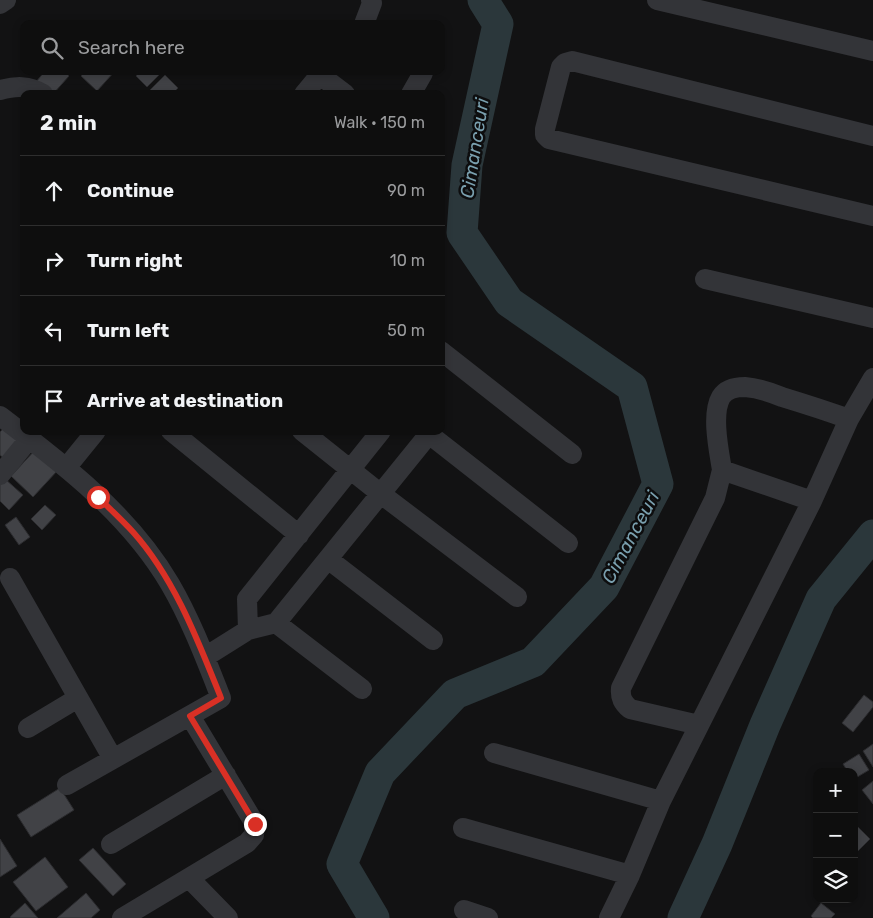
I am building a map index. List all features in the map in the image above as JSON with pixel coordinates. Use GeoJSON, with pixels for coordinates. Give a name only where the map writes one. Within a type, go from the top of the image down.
{"type":"FeatureCollection","features":[{"type":"Feature","properties":{"kind":"street"},"geometry":{"type":"LineString","coordinates":[[0,4],[6,0]]}},
{"type":"Feature","properties":{"kind":"street"},"geometry":{"type":"LineString","coordinates":[[366,20],[372,3],[371,0]]}},
{"type":"Feature","properties":{"kind":"street"},"geometry":{"type":"LineString","coordinates":[[658,0],[873,51]]}},
{"type":"Feature","properties":{"kind":"street"},"geometry":{"type":"LineString","coordinates":[[873,136],[572,61],[565,63],[561,67],[545,129],[545,135],[549,139],[873,216]]}},
{"type":"Feature","properties":{"kind":"street"},"geometry":{"type":"LineString","coordinates":[[307,90],[320,75]]}},
{"type":"Feature","properties":{"kind":"street"},"geometry":{"type":"LineString","coordinates":[[324,75],[341,90]]}},
{"type":"Feature","properties":{"kind":"street"},"geometry":{"type":"LineString","coordinates":[[413,90],[422,75]]}},
{"type":"Feature","properties":{"kind":"street"},"geometry":{"type":"LineString","coordinates":[[0,90],[11,87],[29,87],[35,90]]}},
{"type":"Feature","properties":{"kind":"street"},"geometry":{"type":"LineString","coordinates":[[705,279],[873,318]]}},
{"type":"Feature","properties":{"kind":"street"},"geometry":{"type":"LineString","coordinates":[[445,356],[572,454]]}},
{"type":"Feature","properties":{"kind":"street"},"geometry":{"type":"LineString","coordinates":[[609,918],[630,875],[661,801],[812,501],[849,419],[873,378]]}},
{"type":"Feature","properties":{"kind":"street"},"geometry":{"type":"LineString","coordinates":[[699,725],[630,709],[620,694],[621,688],[715,498],[722,470],[717,439],[717,416],[720,399],[726,392],[734,388],[762,389],[849,419]]}},
{"type":"Feature","properties":{"kind":"street"},"geometry":{"type":"LineString","coordinates":[[0,416],[20,431]]}},
{"type":"Feature","properties":{"kind":"street"},"geometry":{"type":"LineString","coordinates":[[26,435],[66,468],[134,532],[150,553],[170,584],[205,657],[221,698],[67,785]]}},
{"type":"Feature","properties":{"kind":"street"},"geometry":{"type":"LineString","coordinates":[[66,468],[93,435]]}},
{"type":"Feature","properties":{"kind":"street"},"geometry":{"type":"LineString","coordinates":[[175,435],[299,535]]}},
{"type":"Feature","properties":{"kind":"street"},"geometry":{"type":"LineString","coordinates":[[307,435],[380,494],[517,597]]}},
{"type":"Feature","properties":{"kind":"street"},"geometry":{"type":"LineString","coordinates":[[248,630],[247,599],[378,435]]}},
{"type":"Feature","properties":{"kind":"street"},"geometry":{"type":"LineString","coordinates":[[205,657],[248,630],[276,623],[425,435]]}},
{"type":"Feature","properties":{"kind":"street"},"geometry":{"type":"LineString","coordinates":[[430,435],[568,543]]}},
{"type":"Feature","properties":{"kind":"street"},"geometry":{"type":"LineString","coordinates":[[0,476],[30,438]]}},
{"type":"Feature","properties":{"kind":"street"},"geometry":{"type":"LineString","coordinates":[[722,470],[812,501]]}},
{"type":"Feature","properties":{"kind":"street"},"geometry":{"type":"LineString","coordinates":[[328,559],[433,640]]}},
{"type":"Feature","properties":{"kind":"street"},"geometry":{"type":"LineString","coordinates":[[10,578],[113,759]]}},
{"type":"Feature","properties":{"kind":"street"},"geometry":{"type":"LineString","coordinates":[[276,623],[362,689]]}},
{"type":"Feature","properties":{"kind":"street"},"geometry":{"type":"LineString","coordinates":[[28,728],[78,698]]}},
{"type":"Feature","properties":{"kind":"street"},"geometry":{"type":"LineString","coordinates":[[125,917],[248,843],[254,835],[255,824],[190,716]]}},
{"type":"Feature","properties":{"kind":"street"},"geometry":{"type":"LineString","coordinates":[[494,753],[661,801]]}},
{"type":"Feature","properties":{"kind":"street"},"geometry":{"type":"LineString","coordinates":[[110,844],[226,775]]}},
{"type":"Feature","properties":{"kind":"street"},"geometry":{"type":"LineString","coordinates":[[463,828],[630,875]]}},
{"type":"Feature","properties":{"kind":"street"},"geometry":{"type":"LineString","coordinates":[[188,878],[228,918]]}},
{"type":"Feature","properties":{"kind":"street"},"geometry":{"type":"LineString","coordinates":[[464,910],[488,918]]}},
{"type":"Feature","properties":{"kind":"building"},"geometry":{"type":"Polygon","coordinates":[[[42,75],[69,76],[57,90],[45,90],[36,82],[42,75]]]}},
{"type":"Feature","properties":{"kind":"building"},"geometry":{"type":"Polygon","coordinates":[[[82,75],[111,75],[98,90],[82,75]]]}},
{"type":"Feature","properties":{"kind":"building"},"geometry":{"type":"Polygon","coordinates":[[[137,75],[159,75],[147,87],[137,75]]]}},
{"type":"Feature","properties":{"kind":"building"},"geometry":{"type":"Polygon","coordinates":[[[165,75],[178,88],[176,90],[150,90],[165,75]]]}},
{"type":"Feature","properties":{"kind":"building"},"geometry":{"type":"Polygon","coordinates":[[[4,428],[24,445],[9,463],[0,455],[0,432],[4,428]]]}},
{"type":"Feature","properties":{"kind":"building"},"geometry":{"type":"Polygon","coordinates":[[[36,449],[58,470],[33,497],[11,476],[36,449]]]}},
{"type":"Feature","properties":{"kind":"building"},"geometry":{"type":"Polygon","coordinates":[[[4,478],[23,495],[9,510],[0,501],[0,482],[4,478]]]}},
{"type":"Feature","properties":{"kind":"building"},"geometry":{"type":"Polygon","coordinates":[[[45,505],[56,515],[42,530],[31,519],[45,505]]]}},
{"type":"Feature","properties":{"kind":"building"},"geometry":{"type":"Polygon","coordinates":[[[16,517],[30,537],[19,545],[5,525],[16,517]]]}},
{"type":"Feature","properties":{"kind":"building"},"geometry":{"type":"Polygon","coordinates":[[[864,695],[873,702],[873,707],[853,732],[842,723],[864,695]]]}},
{"type":"Feature","properties":{"kind":"building"},"geometry":{"type":"Polygon","coordinates":[[[873,744],[873,767],[863,751],[873,744]]]}},
{"type":"Feature","properties":{"kind":"building"},"geometry":{"type":"Polygon","coordinates":[[[859,754],[869,770],[858,777],[858,768],[846,768],[843,764],[859,754]]]}},
{"type":"Feature","properties":{"kind":"building"},"geometry":{"type":"Polygon","coordinates":[[[873,781],[873,804],[862,790],[873,781]]]}},
{"type":"Feature","properties":{"kind":"building"},"geometry":{"type":"Polygon","coordinates":[[[60,788],[74,810],[31,837],[17,815],[60,788]]]}},
{"type":"Feature","properties":{"kind":"building"},"geometry":{"type":"Polygon","coordinates":[[[858,827],[870,839],[858,851],[858,827]]]}},
{"type":"Feature","properties":{"kind":"building"},"geometry":{"type":"Polygon","coordinates":[[[0,839],[17,866],[0,877],[0,839]]]}},
{"type":"Feature","properties":{"kind":"building"},"geometry":{"type":"Polygon","coordinates":[[[93,848],[126,884],[113,896],[79,860],[93,848]]]}},
{"type":"Feature","properties":{"kind":"building"},"geometry":{"type":"Polygon","coordinates":[[[45,857],[68,887],[36,911],[13,882],[45,857]]]}},
{"type":"Feature","properties":{"kind":"building"},"geometry":{"type":"Polygon","coordinates":[[[86,893],[100,910],[91,918],[57,918],[86,893]]]}},
{"type":"Feature","properties":{"kind":"building"},"geometry":{"type":"Polygon","coordinates":[[[25,903],[38,918],[10,917],[25,903]]]}},
{"type":"Feature","properties":{"kind":"building"},"geometry":{"type":"Polygon","coordinates":[[[821,903],[835,914],[831,918],[813,918],[811,916],[821,903]]]}},
{"type":"Feature","properties":{"kind":"waterway","name":"Cimanceuri"},"geometry":{"type":"LineString","coordinates":[[374,918],[342,864],[380,773],[455,694],[533,662],[604,587],[658,484],[632,387],[509,302],[462,233],[467,165],[498,24],[483,0]]}},
{"type":"Feature","properties":{"kind":"waterway","name":"Cimanceuri"},"geometry":{"type":"LineString","coordinates":[[683,918],[717,844],[765,725],[821,599],[873,535]]}},
{"type":"Feature","properties":{"kind":"route"},"geometry":{"type":"LineString","coordinates":[[98,497],[134,532],[170,584],[205,657],[221,698],[190,716],[255,824]]}}]}
